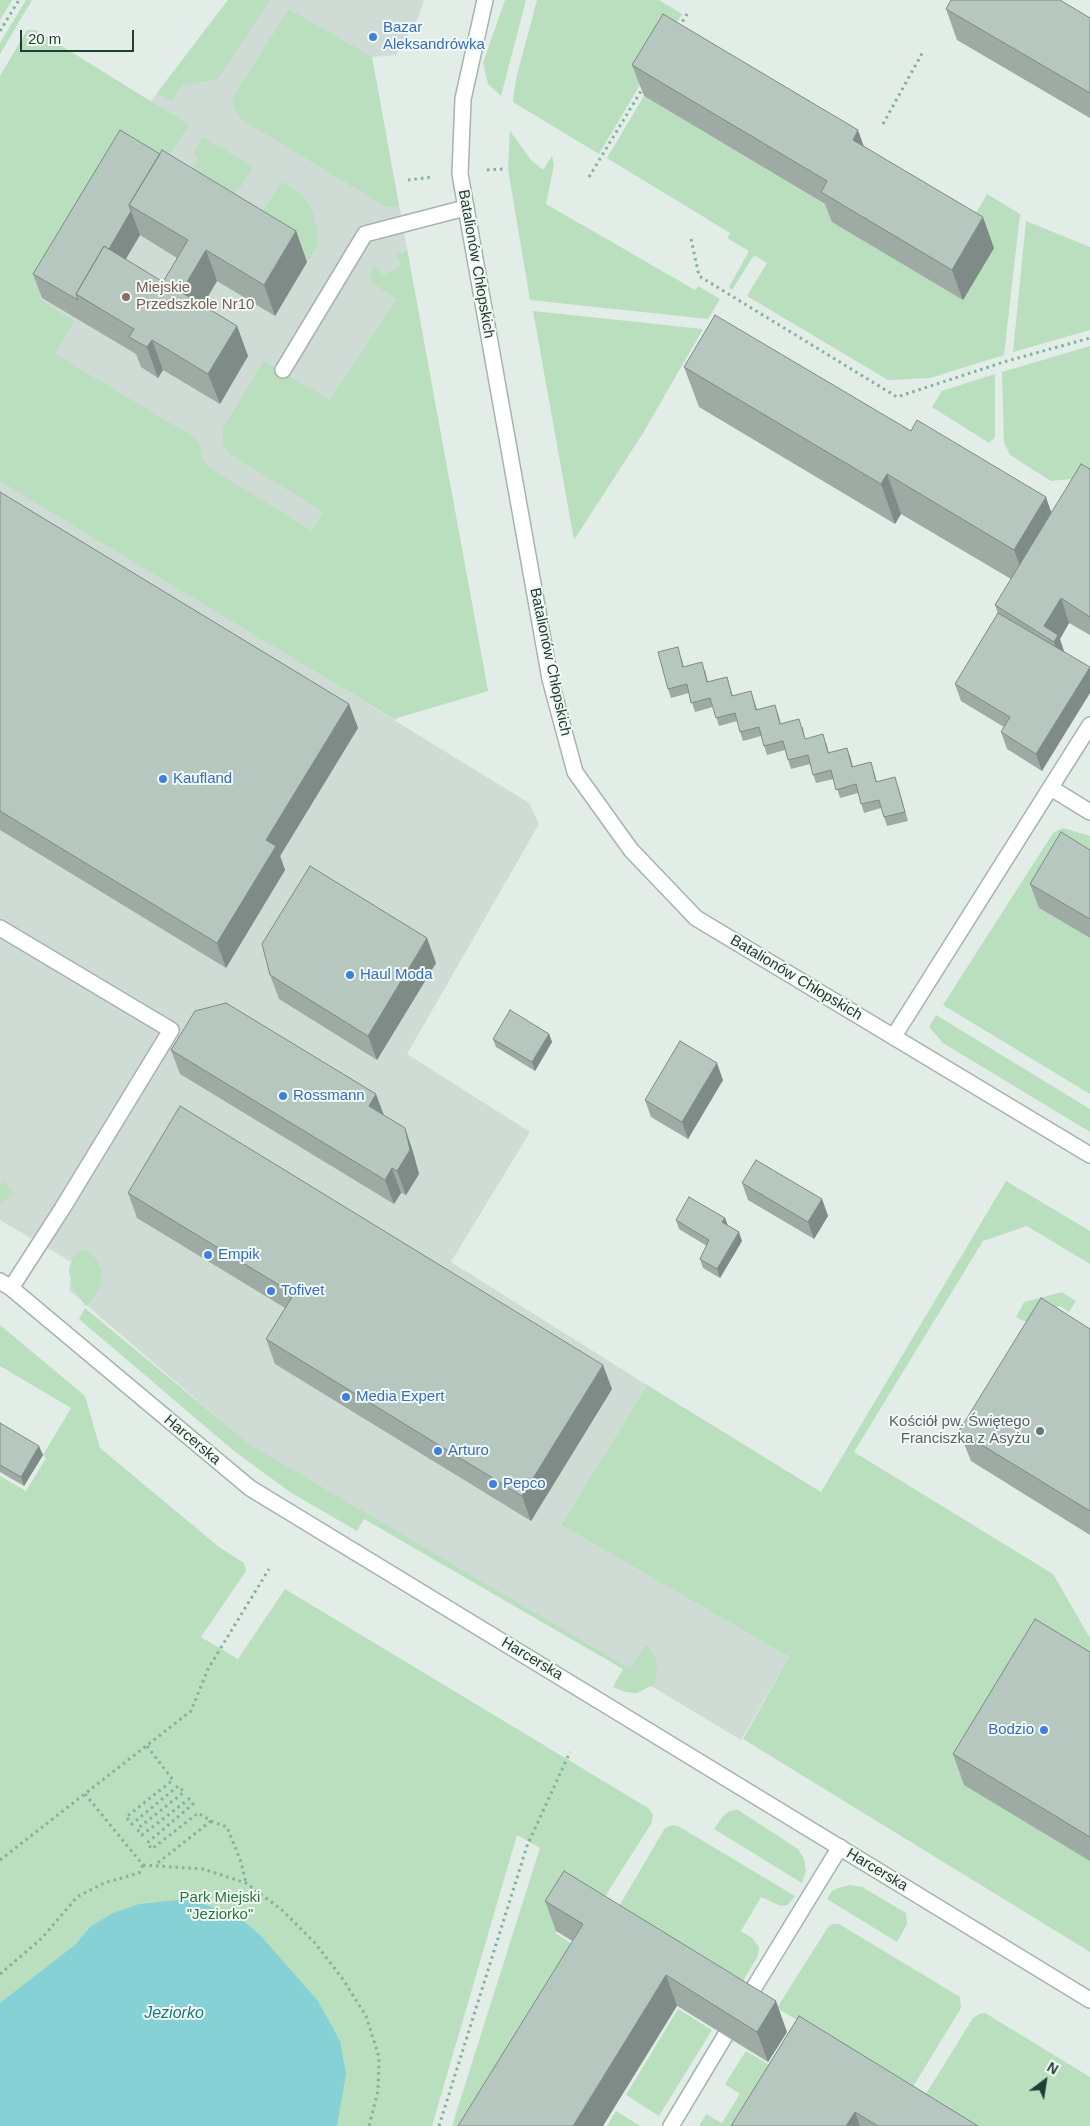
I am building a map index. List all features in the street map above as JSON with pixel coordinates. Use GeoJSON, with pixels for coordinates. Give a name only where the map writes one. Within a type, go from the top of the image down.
{"type":"FeatureCollection","features":[{"type":"Feature","properties":{"kind":"street","name":"Batalionów Chłopskich"},"geometry":{"type":"LineString","coordinates":[[485,0],[463,99],[460,174],[550,679],[575,772],[632,850],[696,918],[1090,1155]]}},
{"type":"Feature","properties":{"kind":"street"},"geometry":{"type":"LineString","coordinates":[[283,370],[365,234],[465,208]]}},
{"type":"Feature","properties":{"kind":"street"},"geometry":{"type":"LineString","coordinates":[[894,1036],[1090,725]]}},
{"type":"Feature","properties":{"kind":"street"},"geometry":{"type":"LineString","coordinates":[[1051,788],[1090,812]]}},
{"type":"Feature","properties":{"kind":"street"},"geometry":{"type":"LineString","coordinates":[[0,928],[171,1030],[62,1209],[6,1285]]}},
{"type":"Feature","properties":{"kind":"street","name":"Harcerska"},"geometry":{"type":"LineString","coordinates":[[6,1285],[250,1488],[1090,2000]]}},
{"type":"Feature","properties":{"kind":"street"},"geometry":{"type":"LineString","coordinates":[[744,2006],[840,1847]]}},
{"type":"Feature","properties":{"kind":"street"},"geometry":{"type":"LineString","coordinates":[[670,2126],[725,2036]]}},
{"type":"Feature","properties":{"kind":"path"},"geometry":{"type":"LineString","coordinates":[[0,31],[19,0]]}},
{"type":"Feature","properties":{"kind":"path"},"geometry":{"type":"LineString","coordinates":[[674,36],[689,11]]}},
{"type":"Feature","properties":{"kind":"path"},"geometry":{"type":"LineString","coordinates":[[883,124],[924,50]]}},
{"type":"Feature","properties":{"kind":"path"},"geometry":{"type":"LineString","coordinates":[[589,177],[644,86]]}},
{"type":"Feature","properties":{"kind":"path"},"geometry":{"type":"LineString","coordinates":[[479,171],[503,168]]}},
{"type":"Feature","properties":{"kind":"path"},"geometry":{"type":"LineString","coordinates":[[408,180],[439,176]]}},
{"type":"Feature","properties":{"kind":"path"},"geometry":{"type":"LineString","coordinates":[[691,239],[698,276],[897,397],[1007,361],[1090,338]]}},
{"type":"Feature","properties":{"kind":"path"},"geometry":{"type":"LineString","coordinates":[[0,1860],[191,1711],[208,1669],[269,1569]]}},
{"type":"Feature","properties":{"kind":"path"},"geometry":{"type":"LineString","coordinates":[[147,1746],[173,1780],[126,1817],[132,1824],[178,1786],[184,1792],[137,1830],[142,1835],[189,1799],[193,1804],[147,1843],[152,1849],[198,1813],[211,1821],[227,1827],[241,1862],[246,1883]]}},
{"type":"Feature","properties":{"kind":"path"},"geometry":{"type":"LineString","coordinates":[[439,2126],[527,1846],[570,1752]]}},
{"type":"Feature","properties":{"kind":"path"},"geometry":{"type":"LineString","coordinates":[[85,1794],[143,1865]]}},
{"type":"Feature","properties":{"kind":"path"},"geometry":{"type":"LineString","coordinates":[[155,1865],[211,1821]]}},
{"type":"Feature","properties":{"kind":"path"},"geometry":{"type":"LineString","coordinates":[[143,1865],[203,1869],[246,1883],[282,1910],[315,1943],[342,1978],[366,2016],[379,2057],[378,2091],[368,2126]]}},
{"type":"Feature","properties":{"kind":"path"},"geometry":{"type":"LineString","coordinates":[[0,1974],[42,1938],[77,1897],[104,1883],[139,1873],[143,1865]]}},
{"type":"Feature","properties":{"kind":"shaded area"},"geometry":{"type":"Polygon","coordinates":[[[228,0],[424,0],[418,18],[396,55],[372,57],[488,691],[396,718],[0,300],[228,0]]]}},
{"type":"Feature","properties":{"kind":"shaded area"},"geometry":{"type":"Polygon","coordinates":[[[0,478],[529,803],[539,824],[407,1054],[530,1132],[451,1262],[647,1385],[561,1525],[789,1657],[741,1740],[248,1444],[69,1290],[73,1263],[0,1220],[0,478]]]}},
{"type":"Feature","properties":{"kind":"green space"},"geometry":{"type":"Polygon","coordinates":[[[0,0],[12,0],[0,20],[0,0]]]}},
{"type":"Feature","properties":{"kind":"green space"},"geometry":{"type":"Polygon","coordinates":[[[26,0],[32,0],[0,54],[0,43],[26,0]]]}},
{"type":"Feature","properties":{"kind":"green space"},"geometry":{"type":"Polygon","coordinates":[[[228,0],[270,0],[218,79],[188,85],[184,82],[171,101],[157,93],[228,0]]]}},
{"type":"Feature","properties":{"kind":"green space"},"geometry":{"type":"Polygon","coordinates":[[[505,0],[526,0],[501,96],[488,84],[483,63],[505,0]]]}},
{"type":"Feature","properties":{"kind":"green space"},"geometry":{"type":"Polygon","coordinates":[[[537,0],[659,0],[682,14],[599,154],[513,102],[516,79],[537,0]]]}},
{"type":"Feature","properties":{"kind":"green space"},"geometry":{"type":"Polygon","coordinates":[[[289,9],[372,57],[399,207],[386,207],[239,118],[232,99],[289,9]]]}},
{"type":"Feature","properties":{"kind":"green space"},"geometry":{"type":"Polygon","coordinates":[[[27,30],[36,30],[189,125],[159,170],[128,151],[38,298],[74,321],[55,354],[192,436],[199,443],[203,460],[208,467],[312,531],[323,512],[230,454],[223,445],[223,428],[264,361],[330,400],[397,299],[372,283],[370,275],[372,269],[376,266],[384,276],[401,266],[397,255],[407,250],[488,691],[395,720],[0,481],[0,76],[27,30]]]}},
{"type":"Feature","properties":{"kind":"green space"},"geometry":{"type":"Polygon","coordinates":[[[644,96],[838,212],[966,231],[987,194],[1020,214],[1004,355],[930,378],[888,380],[747,296],[767,263],[754,255],[732,290],[729,287],[749,251],[727,238],[730,233],[607,158],[644,96]]]}},
{"type":"Feature","properties":{"kind":"green space"},"geometry":{"type":"Polygon","coordinates":[[[510,131],[531,160],[543,170],[552,156],[554,165],[546,204],[695,290],[698,286],[720,299],[708,319],[530,300],[508,169],[510,131]]]}},
{"type":"Feature","properties":{"kind":"green space"},"geometry":{"type":"Polygon","coordinates":[[[203,137],[253,167],[226,210],[183,185],[199,158],[193,154],[203,137]]]}},
{"type":"Feature","properties":{"kind":"green space"},"geometry":{"type":"Polygon","coordinates":[[[282,182],[302,195],[310,205],[315,219],[318,234],[317,246],[309,260],[253,226],[282,182]]]}},
{"type":"Feature","properties":{"kind":"green space"},"geometry":{"type":"Polygon","coordinates":[[[1026,221],[1090,247],[1090,330],[1013,352],[1026,221]]]}},
{"type":"Feature","properties":{"kind":"green space"},"geometry":{"type":"Polygon","coordinates":[[[533,311],[703,329],[643,433],[574,540],[533,311]]]}},
{"type":"Feature","properties":{"kind":"green space"},"geometry":{"type":"Polygon","coordinates":[[[1090,346],[1090,477],[1051,481],[1010,455],[1004,443],[1002,372],[1090,346]]]}},
{"type":"Feature","properties":{"kind":"green space"},"geometry":{"type":"Polygon","coordinates":[[[995,374],[995,437],[989,443],[932,407],[942,391],[995,374]]]}},
{"type":"Feature","properties":{"kind":"green space"},"geometry":{"type":"Polygon","coordinates":[[[1063,828],[1090,836],[1090,869],[1039,908],[1090,938],[1090,1094],[943,1005],[1053,833],[1063,828]]]}},
{"type":"Feature","properties":{"kind":"green space"},"geometry":{"type":"Polygon","coordinates":[[[936,1015],[1090,1109],[1090,1132],[943,1043],[929,1027],[936,1015]]]}},
{"type":"Feature","properties":{"kind":"green space"},"geometry":{"type":"Polygon","coordinates":[[[3,1181],[15,1194],[0,1204],[0,1185],[3,1181]]]}},
{"type":"Feature","properties":{"kind":"green space"},"geometry":{"type":"Polygon","coordinates":[[[1006,1181],[1090,1231],[1090,1264],[1027,1226],[983,1241],[854,1452],[1053,1574],[1090,1638],[1090,1952],[743,1739],[789,1657],[561,1525],[647,1385],[821,1492],[1006,1181]]]}},
{"type":"Feature","properties":{"kind":"green space"},"geometry":{"type":"Polygon","coordinates":[[[82,1249],[92,1254],[98,1262],[102,1273],[100,1286],[86,1306],[73,1288],[69,1272],[74,1256],[82,1249]]]}},
{"type":"Feature","properties":{"kind":"green space"},"geometry":{"type":"Polygon","coordinates":[[[1062,1292],[1076,1301],[1069,1312],[1060,1306],[1032,1315],[1028,1323],[1016,1317],[1024,1302],[1062,1292]]]}},
{"type":"Feature","properties":{"kind":"green space"},"geometry":{"type":"Polygon","coordinates":[[[85,1308],[249,1444],[630,1669],[645,1646],[648,1646],[656,1659],[655,1684],[637,1693],[625,1692],[613,1687],[623,1669],[364,1519],[357,1531],[290,1492],[234,1451],[79,1319],[85,1308]]]}},
{"type":"Feature","properties":{"kind":"green space","name":"Park Miejski \"Jeziorko\""},"geometry":{"type":"Polygon","coordinates":[[[0,1325],[85,1396],[100,1448],[219,1547],[244,1563],[246,1571],[201,1637],[238,1659],[285,1589],[648,1808],[653,1815],[651,1824],[604,1898],[555,1933],[591,1956],[475,2126],[452,2126],[540,1848],[517,1835],[432,2126],[0,2126],[0,1476],[26,1491],[46,1458],[43,1455],[71,1408],[0,1366],[0,1325]]]}},
{"type":"Feature","properties":{"kind":"green space"},"geometry":{"type":"Polygon","coordinates":[[[738,1810],[798,1849],[804,1859],[806,1871],[802,1883],[714,1829],[723,1816],[730,1811],[738,1810]]]}},
{"type":"Feature","properties":{"kind":"green space"},"geometry":{"type":"Polygon","coordinates":[[[672,1825],[678,1826],[795,1896],[788,1905],[781,1906],[761,1897],[741,1931],[752,1938],[759,1947],[758,1956],[741,1984],[618,1908],[665,1828],[672,1825]]]}},
{"type":"Feature","properties":{"kind":"green space"},"geometry":{"type":"Polygon","coordinates":[[[850,1885],[862,1887],[906,1913],[907,1924],[897,1942],[827,1899],[832,1891],[850,1885]]]}},
{"type":"Feature","properties":{"kind":"green space"},"geometry":{"type":"Polygon","coordinates":[[[833,1924],[839,1924],[960,1997],[961,2008],[911,2090],[777,2008],[828,1927],[833,1924]]]}},
{"type":"Feature","properties":{"kind":"green space"},"geometry":{"type":"Polygon","coordinates":[[[678,2009],[712,2030],[659,2116],[626,2095],[678,2009]]]}},
{"type":"Feature","properties":{"kind":"green space"},"geometry":{"type":"Polygon","coordinates":[[[985,2013],[1090,2077],[1090,2126],[970,2126],[924,2097],[973,2018],[985,2013]]]}},
{"type":"Feature","properties":{"kind":"green space"},"geometry":{"type":"Polygon","coordinates":[[[746,2051],[788,2076],[759,2126],[699,2126],[706,2114],[722,2123],[740,2094],[725,2084],[746,2051]]]}},
{"type":"Feature","properties":{"kind":"green space"},"geometry":{"type":"Polygon","coordinates":[[[616,2111],[640,2126],[607,2126],[616,2111]]]}},
{"type":"Feature","properties":{"kind":"water","name":"Jeziorko"},"geometry":{"type":"Polygon","coordinates":[[[188,1899],[224,1911],[246,1923],[261,1936],[318,2001],[340,2041],[346,2074],[337,2126],[0,2126],[0,2003],[76,1944],[90,1927],[113,1913],[139,1904],[188,1899]]]}},
{"type":"Feature","properties":{"kind":"building"},"geometry":{"type":"Polygon","coordinates":[[[951,0],[1060,0],[1090,18],[1090,93],[946,9],[951,0]]]}},
{"type":"Feature","properties":{"kind":"building"},"geometry":{"type":"Polygon","coordinates":[[[663,14],[858,130],[853,140],[983,217],[952,270],[821,192],[827,181],[632,65],[663,14]]]}},
{"type":"Feature","properties":{"kind":"building"},"geometry":{"type":"Polygon","coordinates":[[[120,130],[160,154],[129,205],[131,211],[109,249],[104,246],[76,294],[78,300],[33,274],[120,130]]]}},
{"type":"Feature","properties":{"kind":"building"},"geometry":{"type":"Polygon","coordinates":[[[162,150],[296,231],[264,285],[206,250],[181,292],[237,326],[208,374],[152,340],[147,347],[129,337],[134,329],[76,294],[104,246],[163,282],[188,240],[129,205],[162,150]]]}},
{"type":"Feature","properties":{"kind":"building"},"geometry":{"type":"Polygon","coordinates":[[[715,315],[911,431],[917,420],[1046,497],[1014,550],[887,474],[881,484],[684,367],[715,315]]]}},
{"type":"Feature","properties":{"kind":"building"},"geometry":{"type":"Polygon","coordinates":[[[1081,464],[1090,469],[1090,617],[1061,598],[1044,626],[1058,635],[1054,642],[995,605],[1081,464]]]}},
{"type":"Feature","properties":{"kind":"building","name":"Kaufland"},"geometry":{"type":"Polygon","coordinates":[[[0,492],[349,704],[266,840],[276,846],[217,943],[0,811],[0,492]]]}},
{"type":"Feature","properties":{"kind":"building"},"geometry":{"type":"Polygon","coordinates":[[[998,613],[1090,667],[1036,754],[1001,732],[1010,717],[955,684],[998,613]]]}},
{"type":"Feature","properties":{"kind":"building"},"geometry":{"type":"Polygon","coordinates":[[[678,647],[683,667],[702,662],[707,682],[727,677],[732,696],[751,691],[756,710],[775,705],[780,724],[799,719],[805,739],[823,734],[828,753],[847,748],[852,767],[871,762],[876,782],[895,777],[905,812],[884,817],[879,800],[861,804],[856,784],[836,790],[831,770],[813,775],[808,755],[788,760],[783,741],[764,746],[759,727],[740,732],[735,713],[716,718],[710,698],[691,703],[687,684],[668,689],[658,652],[678,647]]]}},
{"type":"Feature","properties":{"kind":"building"},"geometry":{"type":"Polygon","coordinates":[[[1061,832],[1090,850],[1090,919],[1030,884],[1061,832]]]}},
{"type":"Feature","properties":{"kind":"building","name":"Haul Moda"},"geometry":{"type":"Polygon","coordinates":[[[310,866],[427,938],[368,1036],[270,975],[262,944],[310,866]]]}},
{"type":"Feature","properties":{"kind":"building","name":"Rossmann"},"geometry":{"type":"Polygon","coordinates":[[[226,1003],[376,1094],[369,1106],[405,1128],[410,1150],[397,1171],[392,1168],[385,1180],[171,1050],[195,1011],[226,1003]]]}},
{"type":"Feature","properties":{"kind":"building"},"geometry":{"type":"Polygon","coordinates":[[[510,1010],[549,1034],[532,1062],[493,1039],[510,1010]]]}},
{"type":"Feature","properties":{"kind":"building"},"geometry":{"type":"Polygon","coordinates":[[[680,1041],[717,1063],[682,1122],[645,1100],[680,1041]]]}},
{"type":"Feature","properties":{"kind":"building"},"geometry":{"type":"Polygon","coordinates":[[[180,1106],[603,1365],[522,1496],[266,1339],[294,1294],[128,1193],[180,1106]]]}},
{"type":"Feature","properties":{"kind":"building"},"geometry":{"type":"Polygon","coordinates":[[[756,1160],[822,1199],[808,1222],[742,1183],[756,1160]]]}},
{"type":"Feature","properties":{"kind":"building"},"geometry":{"type":"Polygon","coordinates":[[[689,1197],[725,1218],[722,1222],[739,1232],[717,1269],[700,1259],[709,1240],[676,1220],[689,1197]]]}},
{"type":"Feature","properties":{"kind":"building","name":"Kościół pw. Świętego Franciszka z Asyżu"},"geometry":{"type":"Polygon","coordinates":[[[1041,1298],[1090,1329],[1090,1511],[959,1431],[1041,1298]]]}},
{"type":"Feature","properties":{"kind":"building"},"geometry":{"type":"Polygon","coordinates":[[[0,1423],[39,1446],[21,1477],[0,1465],[0,1423]]]}},
{"type":"Feature","properties":{"kind":"building","name":"Bodzio"},"geometry":{"type":"Polygon","coordinates":[[[1035,1619],[1090,1652],[1090,1837],[953,1754],[1035,1619]]]}},
{"type":"Feature","properties":{"kind":"building"},"geometry":{"type":"Polygon","coordinates":[[[564,1871],[776,2001],[757,2032],[666,1975],[573,2126],[458,2126],[583,1924],[545,1901],[564,1871]]]}},
{"type":"Feature","properties":{"kind":"building"},"geometry":{"type":"Polygon","coordinates":[[[799,2016],[978,2126],[878,2126],[855,2112],[846,2126],[731,2126],[799,2016]]]}},
{"type":"Feature","properties":{"kind":"place","name":"Bazar Aleksandrówka"},"geometry":{"type":"Point","coordinates":[373,37]}},
{"type":"Feature","properties":{"kind":"place","name":"Miejskie Przedszkole Nr10"},"geometry":{"type":"Point","coordinates":[126,297]}},
{"type":"Feature","properties":{"kind":"place","name":"Kaufland"},"geometry":{"type":"Point","coordinates":[163,779]}},
{"type":"Feature","properties":{"kind":"place","name":"Haul Moda"},"geometry":{"type":"Point","coordinates":[350,975]}},
{"type":"Feature","properties":{"kind":"place","name":"Rossmann"},"geometry":{"type":"Point","coordinates":[283,1096]}},
{"type":"Feature","properties":{"kind":"place","name":"Empik"},"geometry":{"type":"Point","coordinates":[208,1255]}},
{"type":"Feature","properties":{"kind":"place","name":"Tofivet"},"geometry":{"type":"Point","coordinates":[271,1291]}},
{"type":"Feature","properties":{"kind":"place","name":"Media Expert"},"geometry":{"type":"Point","coordinates":[346,1397]}},
{"type":"Feature","properties":{"kind":"place","name":"Kościół pw. Świętego Franciszka z Asyżu"},"geometry":{"type":"Point","coordinates":[1040,1431]}},
{"type":"Feature","properties":{"kind":"place","name":"Arturo"},"geometry":{"type":"Point","coordinates":[438,1451]}},
{"type":"Feature","properties":{"kind":"place","name":"Pepco"},"geometry":{"type":"Point","coordinates":[493,1484]}},
{"type":"Feature","properties":{"kind":"place","name":"Bodzio"},"geometry":{"type":"Point","coordinates":[1044,1730]}}]}
